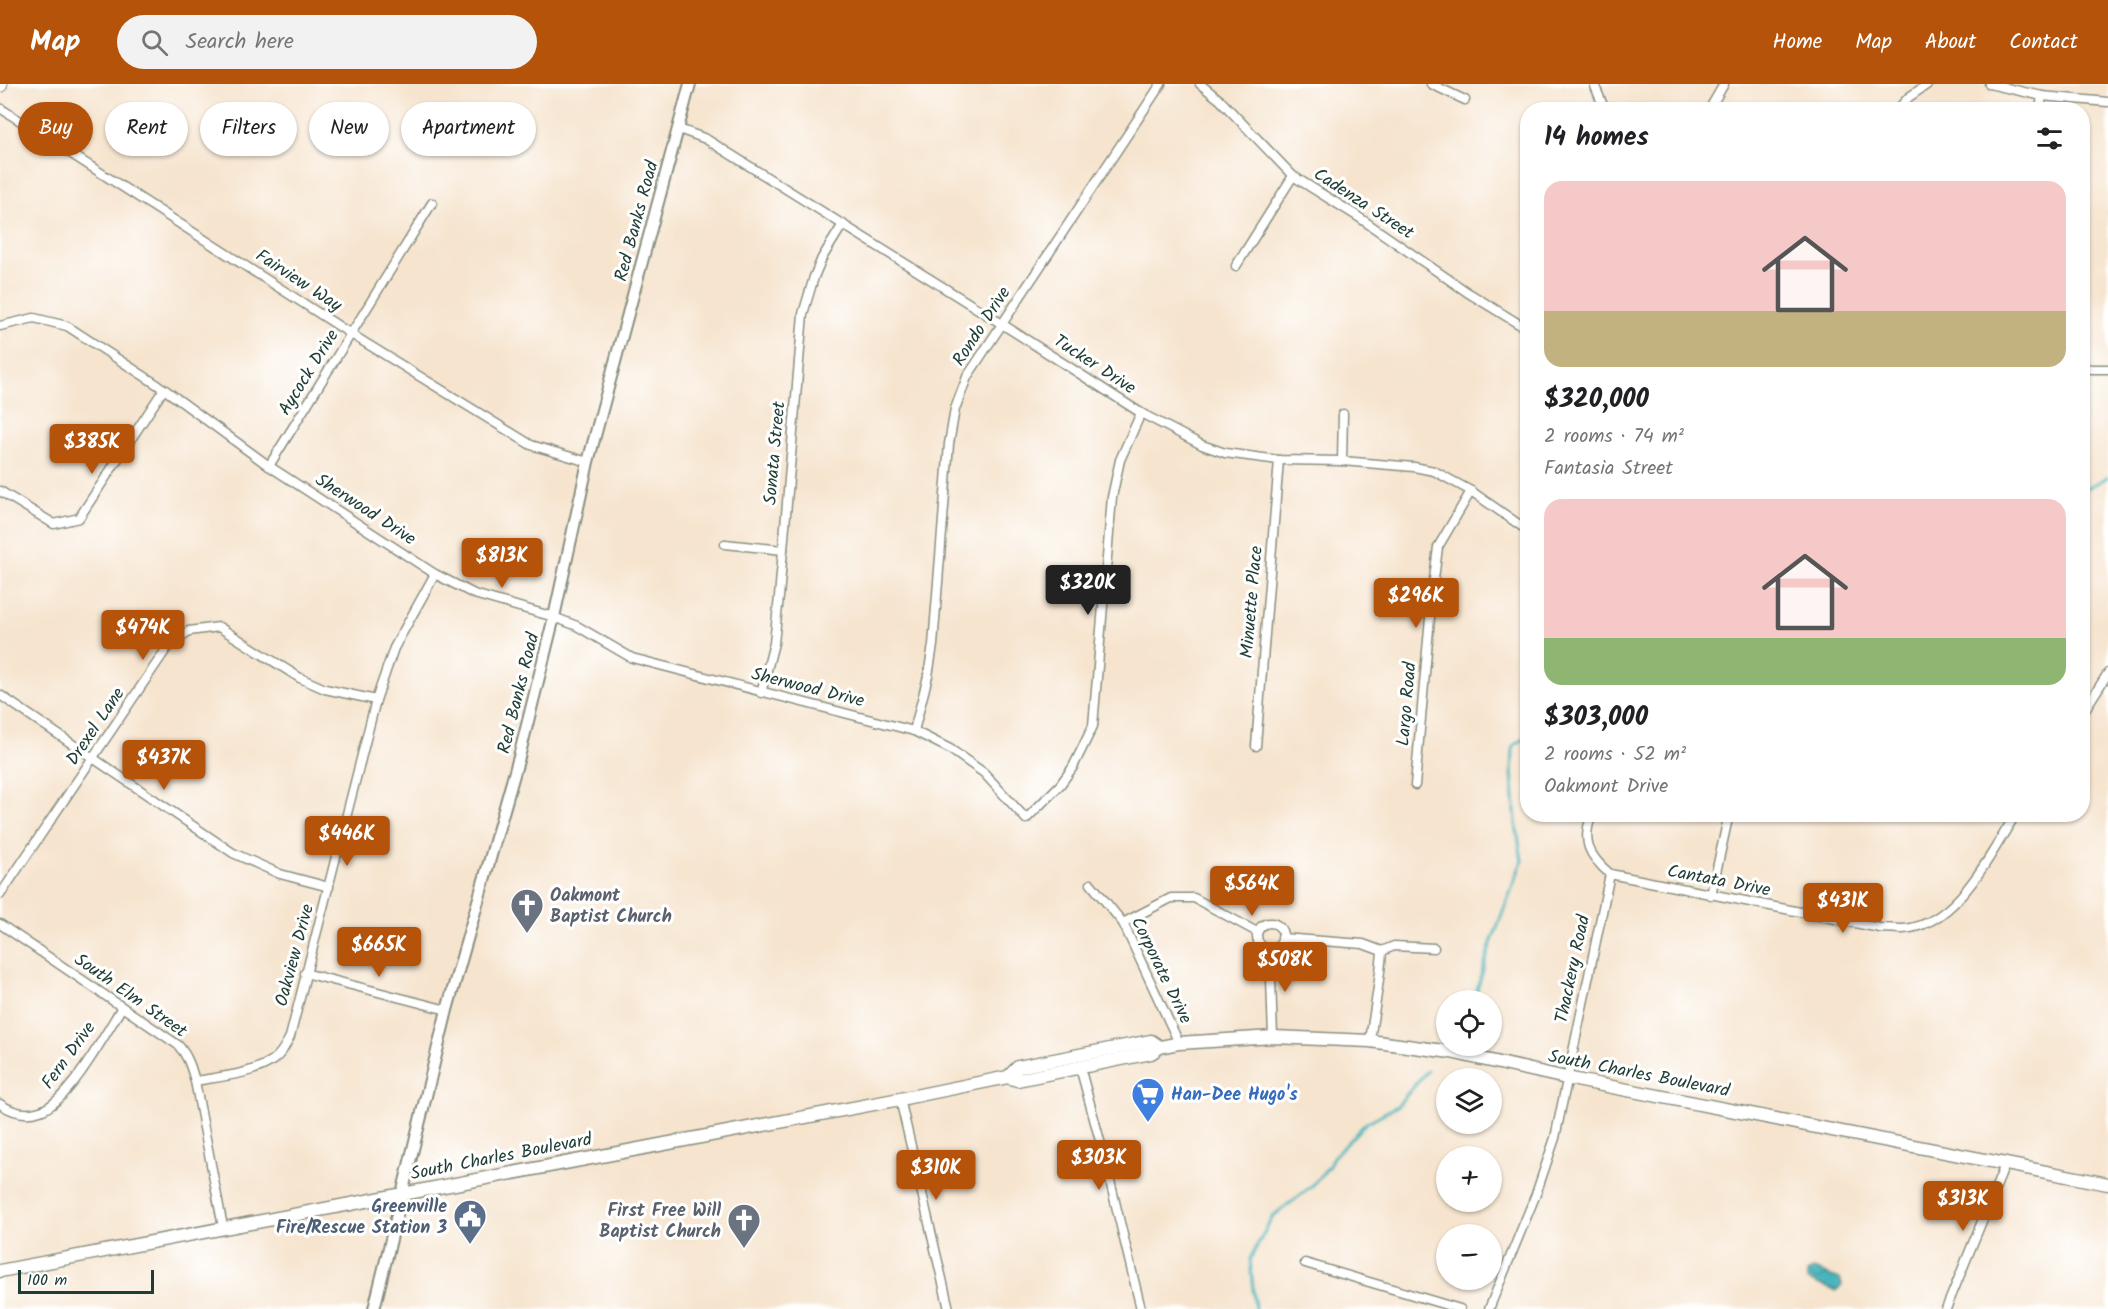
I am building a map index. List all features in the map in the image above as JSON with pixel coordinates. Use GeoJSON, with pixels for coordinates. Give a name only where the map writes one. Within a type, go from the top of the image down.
{"type":"FeatureCollection","features":[{"type":"Feature","properties":{"kind":"main road","name":"South Charles Boulevard"},"geometry":{"type":"LineString","coordinates":[[0,1271],[1008,1077],[1023,1079],[1151,1053],[1160,1047],[1179,1043],[1273,1037],[1370,1041],[1451,1052],[1566,1078],[2108,1184]]}},
{"type":"Feature","properties":{"kind":"main road","name":"South Charles Boulevard"},"geometry":{"type":"LineString","coordinates":[[1008,1077],[1018,1067],[1059,1058],[1150,1041],[1160,1047]]}},
{"type":"Feature","properties":{"kind":"main road"},"geometry":{"type":"LineString","coordinates":[[1080,1067],[1082,1063],[1090,1059],[1137,1051],[1142,1048],[1144,1042]]}},
{"type":"Feature","properties":{"kind":"main road"},"geometry":{"type":"LineString","coordinates":[[1023,1079],[1028,1072],[1056,1065],[1059,1058]]}},
{"type":"Feature","properties":{"kind":"street","name":"Red Banks Road"},"geometry":{"type":"LineString","coordinates":[[374,1309],[447,1010],[519,757],[554,617],[588,462],[690,84]]}},
{"type":"Feature","properties":{"kind":"street","name":"Rondo Drive"},"geometry":{"type":"LineString","coordinates":[[914,731],[928,676],[933,645],[949,444],[955,410],[967,376],[1161,84]]}},
{"type":"Feature","properties":{"kind":"street","name":"Cadenza Street"},"geometry":{"type":"LineString","coordinates":[[1200,84],[1219,99],[1293,176],[1520,325]]}},
{"type":"Feature","properties":{"kind":"street"},"geometry":{"type":"LineString","coordinates":[[1431,84],[1465,100]]}},
{"type":"Feature","properties":{"kind":"street"},"geometry":{"type":"LineString","coordinates":[[1594,84],[1602,102]]}},
{"type":"Feature","properties":{"kind":"street"},"geometry":{"type":"LineString","coordinates":[[1714,102],[1724,84]]}},
{"type":"Feature","properties":{"kind":"street"},"geometry":{"type":"LineString","coordinates":[[1904,102],[1928,84]]}},
{"type":"Feature","properties":{"kind":"street"},"geometry":{"type":"LineString","coordinates":[[1989,84],[2042,96],[2108,102]]}},
{"type":"Feature","properties":{"kind":"street"},"geometry":{"type":"LineString","coordinates":[[2041,102],[2042,96]]}},
{"type":"Feature","properties":{"kind":"street","name":"Fairview Way"},"geometry":{"type":"LineString","coordinates":[[0,108],[351,334],[531,445],[588,462]]}},
{"type":"Feature","properties":{"kind":"street","name":"Tucker Drive"},"geometry":{"type":"LineString","coordinates":[[679,129],[706,139],[1141,413],[1202,446],[1225,453],[1279,460],[1342,461],[1414,467],[1434,471],[1471,491],[1520,525]]}},
{"type":"Feature","properties":{"kind":"street"},"geometry":{"type":"LineString","coordinates":[[1236,266],[1293,176]]}},
{"type":"Feature","properties":{"kind":"street","name":"Aycock Drive"},"geometry":{"type":"LineString","coordinates":[[269,466],[432,203]]}},
{"type":"Feature","properties":{"kind":"street","name":"Sonata Street"},"geometry":{"type":"LineString","coordinates":[[761,693],[774,644],[803,314],[822,258],[843,224]]}},
{"type":"Feature","properties":{"kind":"street","name":"Sherwood Drive"},"geometry":{"type":"LineString","coordinates":[[0,326],[34,318],[67,326],[164,389],[269,466],[435,574],[474,594],[577,626],[632,658],[914,731],[950,749],[984,773],[1026,819],[1060,785],[1073,767],[1092,726],[1112,497],[1120,459],[1141,413]]}},
{"type":"Feature","properties":{"kind":"street"},"geometry":{"type":"LineString","coordinates":[[2090,369],[2108,369]]}},
{"type":"Feature","properties":{"kind":"street"},"geometry":{"type":"LineString","coordinates":[[0,491],[54,524],[79,518],[164,389]]}},
{"type":"Feature","properties":{"kind":"street"},"geometry":{"type":"LineString","coordinates":[[1342,461],[1343,414]]}},
{"type":"Feature","properties":{"kind":"street","name":"Minuette Place"},"geometry":{"type":"LineString","coordinates":[[1256,746],[1279,460]]}},
{"type":"Feature","properties":{"kind":"street","name":"Largo Road"},"geometry":{"type":"LineString","coordinates":[[1415,785],[1438,547],[1471,491]]}},
{"type":"Feature","properties":{"kind":"street"},"geometry":{"type":"LineString","coordinates":[[725,544],[783,550]]}},
{"type":"Feature","properties":{"kind":"street","name":"Oakview Drive"},"geometry":{"type":"LineString","coordinates":[[195,1081],[246,1072],[272,1061],[283,1050],[290,1037],[376,700],[394,648],[435,574]]}},
{"type":"Feature","properties":{"kind":"street","name":"Drexel Lane"},"geometry":{"type":"LineString","coordinates":[[0,895],[169,645],[189,631],[219,627],[300,678],[325,689],[376,700]]}},
{"type":"Feature","properties":{"kind":"street"},"geometry":{"type":"LineString","coordinates":[[2090,699],[2108,673]]}},
{"type":"Feature","properties":{"kind":"street"},"geometry":{"type":"LineString","coordinates":[[0,695],[232,853],[280,874],[328,887]]}},
{"type":"Feature","properties":{"kind":"street"},"geometry":{"type":"LineString","coordinates":[[1589,822],[1587,840],[1591,854],[1610,874]]}},
{"type":"Feature","properties":{"kind":"street"},"geometry":{"type":"LineString","coordinates":[[1711,895],[1727,822]]}},
{"type":"Feature","properties":{"kind":"street","name":"Cantata Drive"},"geometry":{"type":"LineString","coordinates":[[1610,874],[1880,928],[1905,929],[1933,920],[1961,899],[2011,822]]}},
{"type":"Feature","properties":{"kind":"street","name":"Thackery Road"},"geometry":{"type":"LineString","coordinates":[[1489,1309],[1545,1172],[1610,874]]}},
{"type":"Feature","properties":{"kind":"street","name":"Corporate Drive"},"geometry":{"type":"LineString","coordinates":[[1091,884],[1123,923],[1179,1043]]}},
{"type":"Feature","properties":{"kind":"street"},"geometry":{"type":"LineString","coordinates":[[1123,923],[1171,898],[1194,898],[1257,932]]}},
{"type":"Feature","properties":{"kind":"street","name":"South Elm Street"},"geometry":{"type":"LineString","coordinates":[[0,924],[178,1045],[190,1062],[195,1081],[223,1227]]}},
{"type":"Feature","properties":{"kind":"street"},"geometry":{"type":"LineString","coordinates":[[1275,924],[1281,930],[1282,938],[1278,946],[1270,949],[1259,944],[1257,932],[1263,925],[1275,924]]}},
{"type":"Feature","properties":{"kind":"street"},"geometry":{"type":"LineString","coordinates":[[1282,938],[1363,944],[1382,951],[1394,946],[1434,948]]}},
{"type":"Feature","properties":{"kind":"street"},"geometry":{"type":"LineString","coordinates":[[1270,949],[1273,1037]]}},
{"type":"Feature","properties":{"kind":"street"},"geometry":{"type":"LineString","coordinates":[[1370,1041],[1374,1005],[1380,982],[1382,951]]}},
{"type":"Feature","properties":{"kind":"street"},"geometry":{"type":"LineString","coordinates":[[305,973],[447,1010]]}},
{"type":"Feature","properties":{"kind":"street","name":"Fern Drive"},"geometry":{"type":"LineString","coordinates":[[0,1104],[25,1114],[41,1111],[57,1100],[70,1086],[122,1007]]}},
{"type":"Feature","properties":{"kind":"street"},"geometry":{"type":"LineString","coordinates":[[1080,1067],[1141,1309]]}},
{"type":"Feature","properties":{"kind":"street"},"geometry":{"type":"LineString","coordinates":[[900,1098],[949,1309]]}},
{"type":"Feature","properties":{"kind":"street"},"geometry":{"type":"LineString","coordinates":[[1946,1309],[2005,1165]]}},
{"type":"Feature","properties":{"kind":"street"},"geometry":{"type":"LineString","coordinates":[[1305,1263],[1460,1309]]}},
{"type":"Feature","properties":{"kind":"water"},"geometry":{"type":"Polygon","coordinates":[[[1813,1269],[1840,1279],[1842,1285],[1835,1291],[1808,1280],[1807,1273],[1813,1269]]]}},
{"type":"Feature","properties":{"kind":"waterway"},"geometry":{"type":"LineString","coordinates":[[2090,487],[2108,477]]}},
{"type":"Feature","properties":{"kind":"waterway"},"geometry":{"type":"LineString","coordinates":[[1477,990],[1490,946],[1522,861],[1512,773],[1513,746],[1520,742]]}},
{"type":"Feature","properties":{"kind":"waterway"},"geometry":{"type":"LineString","coordinates":[[1255,1309],[1250,1259],[1273,1216],[1311,1187],[1329,1166],[1333,1157],[1366,1123],[1397,1106],[1427,1071]]}},
{"type":"Feature","properties":{"kind":"place","name":"Oakmont Baptist Church"},"geometry":{"type":"Point","coordinates":[527,934]}},
{"type":"Feature","properties":{"kind":"place","name":"Han-Dee Hugo's"},"geometry":{"type":"Point","coordinates":[1148,1123]}},
{"type":"Feature","properties":{"kind":"place","name":"Greenville Fire/Rescue Station 3"},"geometry":{"type":"Point","coordinates":[470,1245]}},
{"type":"Feature","properties":{"kind":"place","name":"First Free Will Baptist Church"},"geometry":{"type":"Point","coordinates":[744,1249]}}]}
